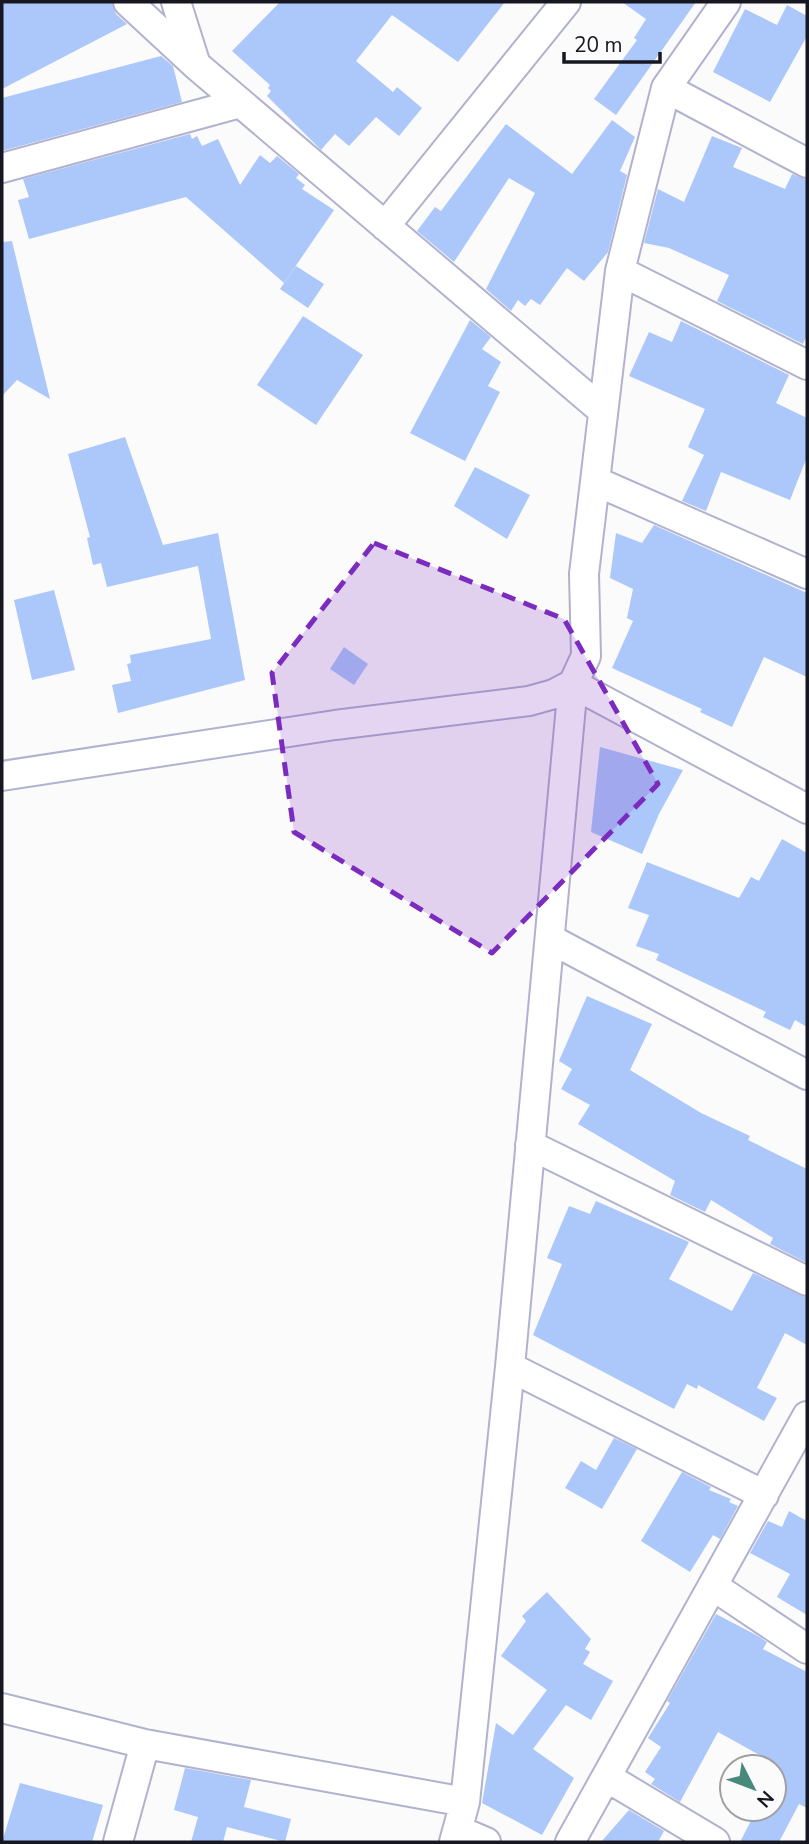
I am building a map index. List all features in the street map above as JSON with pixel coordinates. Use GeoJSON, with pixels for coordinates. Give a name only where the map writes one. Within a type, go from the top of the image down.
{"type":"FeatureCollection","features":[{"type":"Feature","properties":{"kind":"street"},"geometry":{"type":"LineString","coordinates":[[128,2],[240,103],[602,410]]}},
{"type":"Feature","properties":{"kind":"street"},"geometry":{"type":"LineString","coordinates":[[385,226],[566,2]]}},
{"type":"Feature","properties":{"kind":"street"},"geometry":{"type":"LineString","coordinates":[[486,1842],[456,1836],[466,1802],[510,1367],[573,684],[586,656],[584,574],[620,271],[666,88],[726,2]]}},
{"type":"Feature","properties":{"kind":"street"},"geometry":{"type":"LineString","coordinates":[[184,5],[196,65]]}},
{"type":"Feature","properties":{"kind":"street"},"geometry":{"type":"LineString","coordinates":[[666,88],[807,163]]}},
{"type":"Feature","properties":{"kind":"street"},"geometry":{"type":"LineString","coordinates":[[2,168],[240,103]]}},
{"type":"Feature","properties":{"kind":"street"},"geometry":{"type":"LineString","coordinates":[[620,271],[807,365]]}},
{"type":"Feature","properties":{"kind":"street"},"geometry":{"type":"LineString","coordinates":[[595,481],[807,574]]}},
{"type":"Feature","properties":{"kind":"street"},"geometry":{"type":"LineString","coordinates":[[2,776],[335,725],[529,701],[554,694],[573,684]]}},
{"type":"Feature","properties":{"kind":"street"},"geometry":{"type":"LineString","coordinates":[[573,684],[807,809]]}},
{"type":"Feature","properties":{"kind":"street"},"geometry":{"type":"LineString","coordinates":[[550,939],[807,1074]]}},
{"type":"Feature","properties":{"kind":"street"},"geometry":{"type":"LineString","coordinates":[[530,1145],[807,1281]]}},
{"type":"Feature","properties":{"kind":"street"},"geometry":{"type":"LineString","coordinates":[[510,1367],[764,1495]]}},
{"type":"Feature","properties":{"kind":"street"},"geometry":{"type":"LineString","coordinates":[[570,1842],[807,1416]]}},
{"type":"Feature","properties":{"kind":"street"},"geometry":{"type":"LineString","coordinates":[[713,1586],[807,1649]]}},
{"type":"Feature","properties":{"kind":"street"},"geometry":{"type":"LineString","coordinates":[[2,1708],[145,1744],[466,1802]]}},
{"type":"Feature","properties":{"kind":"street"},"geometry":{"type":"LineString","coordinates":[[118,1842],[145,1744]]}},
{"type":"Feature","properties":{"kind":"street"},"geometry":{"type":"LineString","coordinates":[[608,1778],[715,1842]]}},
{"type":"Feature","properties":{"kind":"highlighted area"},"geometry":{"type":"Polygon","coordinates":[[[374,543],[564,619],[658,784],[492,953],[294,832],[272,673],[374,543]]]}},
{"type":"Feature","properties":{"kind":"building"},"geometry":{"type":"Polygon","coordinates":[[[2,2],[112,2],[116,14],[127,24],[2,89],[2,2]]]}},
{"type":"Feature","properties":{"kind":"building"},"geometry":{"type":"Polygon","coordinates":[[[280,2],[505,2],[458,62],[392,15],[356,61],[393,92],[397,87],[422,108],[399,136],[376,117],[349,146],[335,134],[321,150],[267,96],[271,91],[268,88],[270,85],[232,51],[280,2]]]}},
{"type":"Feature","properties":{"kind":"building"},"geometry":{"type":"Polygon","coordinates":[[[622,2],[696,2],[616,115],[594,99],[637,40],[634,38],[646,19],[622,2]]]}},
{"type":"Feature","properties":{"kind":"building"},"geometry":{"type":"Polygon","coordinates":[[[787,5],[807,16],[807,36],[770,102],[713,72],[745,9],[777,25],[787,5]]]}},
{"type":"Feature","properties":{"kind":"building"},"geometry":{"type":"Polygon","coordinates":[[[161,56],[173,66],[182,102],[2,151],[2,98],[161,56]]]}},
{"type":"Feature","properties":{"kind":"building"},"geometry":{"type":"Polygon","coordinates":[[[612,120],[635,137],[620,171],[627,175],[608,252],[584,281],[567,268],[540,305],[531,299],[525,306],[518,300],[511,311],[486,289],[535,193],[509,178],[454,262],[417,231],[435,207],[441,211],[506,124],[572,174],[612,120]]]}},
{"type":"Feature","properties":{"kind":"building"},"geometry":{"type":"Polygon","coordinates":[[[190,134],[192,139],[197,136],[202,146],[218,139],[240,185],[260,155],[270,163],[277,156],[299,174],[296,178],[305,185],[302,189],[334,210],[284,283],[186,197],[29,239],[18,200],[29,197],[23,179],[190,134]]]}},
{"type":"Feature","properties":{"kind":"building"},"geometry":{"type":"Polygon","coordinates":[[[712,136],[742,148],[733,167],[785,189],[792,174],[807,180],[807,335],[803,344],[717,301],[729,275],[669,248],[644,243],[658,189],[684,202],[712,136]]]}},
{"type":"Feature","properties":{"kind":"building"},"geometry":{"type":"Polygon","coordinates":[[[12,241],[50,399],[17,380],[2,396],[2,242],[12,241]]]}},
{"type":"Feature","properties":{"kind":"building"},"geometry":{"type":"Polygon","coordinates":[[[296,266],[324,284],[308,308],[280,289],[296,266]]]}},
{"type":"Feature","properties":{"kind":"building"},"geometry":{"type":"Polygon","coordinates":[[[303,316],[363,355],[316,425],[257,385],[303,316]]]}},
{"type":"Feature","properties":{"kind":"building"},"geometry":{"type":"Polygon","coordinates":[[[470,320],[491,337],[482,349],[501,362],[488,386],[500,392],[465,461],[410,433],[470,320]]]}},
{"type":"Feature","properties":{"kind":"building"},"geometry":{"type":"Polygon","coordinates":[[[681,321],[789,375],[776,403],[807,418],[807,457],[790,500],[721,472],[706,511],[682,501],[704,455],[688,447],[705,409],[629,376],[649,332],[672,342],[681,321]]]}},
{"type":"Feature","properties":{"kind":"building"},"geometry":{"type":"Polygon","coordinates":[[[125,437],[163,545],[218,533],[245,680],[118,713],[112,685],[131,681],[127,664],[131,663],[130,655],[211,639],[198,566],[107,587],[101,563],[93,565],[87,538],[90,537],[68,454],[125,437]]]}},
{"type":"Feature","properties":{"kind":"building"},"geometry":{"type":"Polygon","coordinates":[[[475,467],[530,495],[507,539],[454,506],[475,467]]]}},
{"type":"Feature","properties":{"kind":"building"},"geometry":{"type":"Polygon","coordinates":[[[654,525],[807,593],[807,677],[764,657],[732,727],[700,712],[702,709],[612,668],[633,621],[627,618],[633,589],[610,578],[616,533],[642,543],[654,525]]]}},
{"type":"Feature","properties":{"kind":"building"},"geometry":{"type":"Polygon","coordinates":[[[54,590],[75,670],[32,680],[14,600],[54,590]]]}},
{"type":"Feature","properties":{"kind":"building"},"geometry":{"type":"Polygon","coordinates":[[[344,647],[368,664],[354,685],[330,669],[344,647]]]}},
{"type":"Feature","properties":{"kind":"building"},"geometry":{"type":"Polygon","coordinates":[[[600,747],[683,770],[659,814],[642,854],[591,832],[600,747]]]}},
{"type":"Feature","properties":{"kind":"building"},"geometry":{"type":"Polygon","coordinates":[[[782,839],[807,853],[807,1027],[795,1020],[790,1030],[763,1017],[766,1012],[656,960],[659,954],[636,946],[649,915],[628,908],[647,862],[739,898],[751,877],[759,881],[782,839]]]}},
{"type":"Feature","properties":{"kind":"building"},"geometry":{"type":"Polygon","coordinates":[[[587,996],[652,1024],[630,1070],[701,1113],[750,1136],[748,1140],[807,1169],[807,1263],[770,1244],[773,1238],[711,1200],[705,1212],[670,1195],[675,1181],[578,1124],[590,1105],[561,1089],[572,1069],[559,1061],[587,996]]]}},
{"type":"Feature","properties":{"kind":"building"},"geometry":{"type":"Polygon","coordinates":[[[596,1201],[689,1242],[669,1279],[732,1311],[753,1273],[807,1298],[807,1345],[785,1333],[757,1388],[777,1398],[764,1421],[698,1385],[697,1389],[687,1384],[674,1409],[533,1335],[562,1264],[547,1258],[569,1206],[590,1214],[596,1201]]]}},
{"type":"Feature","properties":{"kind":"building"},"geometry":{"type":"Polygon","coordinates":[[[614,1438],[637,1449],[602,1509],[565,1488],[581,1461],[596,1470],[614,1438]]]}},
{"type":"Feature","properties":{"kind":"building"},"geometry":{"type":"Polygon","coordinates":[[[682,1472],[711,1487],[709,1490],[731,1499],[729,1502],[738,1506],[720,1539],[713,1535],[690,1572],[641,1541],[682,1472]]]}},
{"type":"Feature","properties":{"kind":"building"},"geometry":{"type":"Polygon","coordinates":[[[789,1511],[807,1521],[807,1615],[777,1597],[790,1574],[750,1553],[768,1521],[782,1527],[789,1511]]]}},
{"type":"Feature","properties":{"kind":"building"},"geometry":{"type":"Polygon","coordinates":[[[547,1592],[591,1639],[585,1649],[590,1652],[583,1664],[613,1681],[591,1720],[566,1705],[533,1749],[574,1778],[542,1835],[482,1803],[496,1723],[513,1735],[547,1690],[501,1656],[526,1621],[522,1616],[547,1592]]]}},
{"type":"Feature","properties":{"kind":"building"},"geometry":{"type":"Polygon","coordinates":[[[716,1614],[767,1642],[763,1649],[807,1672],[807,1808],[799,1804],[779,1842],[740,1842],[750,1823],[788,1823],[788,1753],[756,1753],[718,1732],[680,1802],[651,1784],[655,1779],[645,1772],[661,1747],[648,1738],[670,1703],[667,1701],[716,1614]]]}},
{"type":"Feature","properties":{"kind":"building"},"geometry":{"type":"Polygon","coordinates":[[[185,1768],[251,1780],[244,1807],[291,1819],[285,1842],[227,1827],[223,1842],[191,1842],[198,1817],[174,1810],[185,1768]]]}},
{"type":"Feature","properties":{"kind":"building"},"geometry":{"type":"Polygon","coordinates":[[[20,1783],[103,1805],[92,1842],[2,1842],[20,1783]]]}},
{"type":"Feature","properties":{"kind":"building"},"geometry":{"type":"Polygon","coordinates":[[[629,1810],[664,1831],[658,1842],[601,1842],[629,1810]]]}}]}
